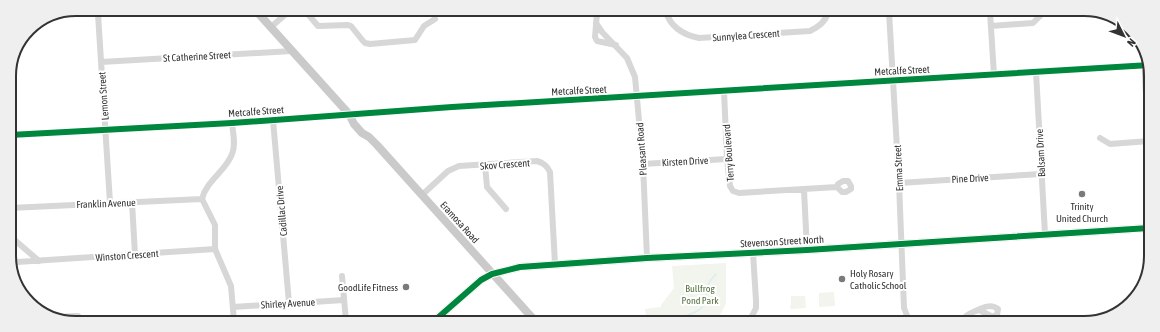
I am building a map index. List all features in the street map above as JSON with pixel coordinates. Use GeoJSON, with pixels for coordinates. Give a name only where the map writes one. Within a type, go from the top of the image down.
{"type":"FeatureCollection","features":[{"type":"Feature","properties":{"kind":"main road","name":"Eramosa Road"},"geometry":{"type":"LineString","coordinates":[[260,16],[349,114],[354,124],[369,137],[422,194],[530,316]]}},
{"type":"Feature","properties":{"kind":"main road","name":"Stevenson Street North"},"geometry":{"type":"LineString","coordinates":[[441,316],[481,280],[492,274],[520,267],[1144,228]]}},
{"type":"Feature","properties":{"kind":"street","name":"Lemon Street"},"geometry":{"type":"LineString","coordinates":[[98,16],[110,202]]}},
{"type":"Feature","properties":{"kind":"street"},"geometry":{"type":"LineString","coordinates":[[271,27],[284,16]]}},
{"type":"Feature","properties":{"kind":"street"},"geometry":{"type":"LineString","coordinates":[[310,16],[318,26],[351,26],[363,41],[370,44],[415,40],[424,26],[435,20]]}},
{"type":"Feature","properties":{"kind":"street"},"geometry":{"type":"LineString","coordinates":[[597,16],[595,38],[597,41],[616,45]]}},
{"type":"Feature","properties":{"kind":"street","name":"Sunnylea Crescent"},"geometry":{"type":"LineString","coordinates":[[668,16],[671,23],[678,30],[688,36],[699,38],[810,31],[824,22],[826,16]]}},
{"type":"Feature","properties":{"kind":"street","name":"Emma Street"},"geometry":{"type":"LineString","coordinates":[[889,16],[899,183],[904,308],[907,316]]}},
{"type":"Feature","properties":{"kind":"street"},"geometry":{"type":"LineString","coordinates":[[990,16],[994,75]]}},
{"type":"Feature","properties":{"kind":"street"},"geometry":{"type":"LineString","coordinates":[[991,26],[1033,23],[1040,16]]}},
{"type":"Feature","properties":{"kind":"street","name":"Pleasant Road"},"geometry":{"type":"LineString","coordinates":[[596,23],[602,32],[627,58],[635,77],[643,164],[647,258]]}},
{"type":"Feature","properties":{"kind":"street","name":"St Catherine Street"},"geometry":{"type":"LineString","coordinates":[[101,62],[292,51]]}},
{"type":"Feature","properties":{"kind":"street","name":"Metcalfe Street"},"geometry":{"type":"LineString","coordinates":[[16,135],[232,123],[452,107],[638,97],[1143,65]]}},
{"type":"Feature","properties":{"kind":"street","name":"Balsam Drive"},"geometry":{"type":"LineString","coordinates":[[1036,72],[1045,234]]}},
{"type":"Feature","properties":{"kind":"street","name":"Terry Boulevard"},"geometry":{"type":"LineString","coordinates":[[724,91],[727,159],[730,186],[733,191],[739,193],[837,187]]}},
{"type":"Feature","properties":{"kind":"street","name":"Cadillac Drive"},"geometry":{"type":"LineString","coordinates":[[273,120],[289,303]]}},
{"type":"Feature","properties":{"kind":"street"},"geometry":{"type":"LineString","coordinates":[[232,123],[234,143],[232,154],[228,162],[206,189],[202,199],[215,225],[215,249],[231,286],[234,316]]}},
{"type":"Feature","properties":{"kind":"street"},"geometry":{"type":"LineString","coordinates":[[1100,138],[1110,144],[1144,141]]}},
{"type":"Feature","properties":{"kind":"street","name":"Kirsten Drive"},"geometry":{"type":"LineString","coordinates":[[643,164],[727,159]]}},
{"type":"Feature","properties":{"kind":"street","name":"Skov Crescent"},"geometry":{"type":"LineString","coordinates":[[422,194],[452,169],[460,166],[537,161],[542,162],[546,165],[550,172],[555,264]]}},
{"type":"Feature","properties":{"kind":"street"},"geometry":{"type":"LineString","coordinates":[[485,165],[487,187],[506,209]]}},
{"type":"Feature","properties":{"kind":"street","name":"Pine Drive"},"geometry":{"type":"LineString","coordinates":[[899,183],[1041,174]]}},
{"type":"Feature","properties":{"kind":"street"},"geometry":{"type":"LineString","coordinates":[[804,190],[807,250]]}},
{"type":"Feature","properties":{"kind":"street","name":"Franklin Avenue"},"geometry":{"type":"LineString","coordinates":[[16,208],[110,202],[202,199]]}},
{"type":"Feature","properties":{"kind":"street"},"geometry":{"type":"LineString","coordinates":[[132,202],[136,254]]}},
{"type":"Feature","properties":{"kind":"street"},"geometry":{"type":"LineString","coordinates":[[16,241],[39,261]]}},
{"type":"Feature","properties":{"kind":"street","name":"Winston Crescent"},"geometry":{"type":"LineString","coordinates":[[16,262],[215,249]]}},
{"type":"Feature","properties":{"kind":"street"},"geometry":{"type":"LineString","coordinates":[[752,316],[756,308],[754,253]]}},
{"type":"Feature","properties":{"kind":"street"},"geometry":{"type":"LineString","coordinates":[[342,276],[346,316]]}},
{"type":"Feature","properties":{"kind":"street","name":"Shirley Avenue"},"geometry":{"type":"LineString","coordinates":[[233,307],[344,300]]}},
{"type":"Feature","properties":{"kind":"street"},"geometry":{"type":"LineString","coordinates":[[967,316],[971,312],[979,310]]}},
{"type":"Feature","properties":{"kind":"green space","name":"Bullfrog Pond Park"},"geometry":{"type":"Polygon","coordinates":[[[726,263],[726,304],[719,316],[646,316],[645,309],[661,307],[674,288],[672,266],[726,263]]]}},
{"type":"Feature","properties":{"kind":"green space"},"geometry":{"type":"Polygon","coordinates":[[[834,292],[835,306],[819,307],[819,293],[834,292]]]}},
{"type":"Feature","properties":{"kind":"green space"},"geometry":{"type":"Polygon","coordinates":[[[791,296],[805,296],[806,308],[791,309],[791,296]]]}},
{"type":"Feature","properties":{"kind":"waterway"},"geometry":{"type":"LineString","coordinates":[[684,316],[697,311],[703,306],[706,300],[708,284],[716,274]]}},
{"type":"Feature","properties":{"kind":"cycle path"},"geometry":{"type":"LineString","coordinates":[[16,135],[232,123],[452,107],[1143,65]]}},
{"type":"Feature","properties":{"kind":"cycle path"},"geometry":{"type":"LineString","coordinates":[[440,316],[481,280],[492,274],[520,267],[1144,228]]}},
{"type":"Feature","properties":{"kind":"place","name":"Trinity United Church"},"geometry":{"type":"Point","coordinates":[1082,194]}},
{"type":"Feature","properties":{"kind":"place","name":"Holy Rosary Catholic School"},"geometry":{"type":"Point","coordinates":[842,279]}},
{"type":"Feature","properties":{"kind":"place","name":"GoodLife Fitness"},"geometry":{"type":"Point","coordinates":[406,287]}}]}
